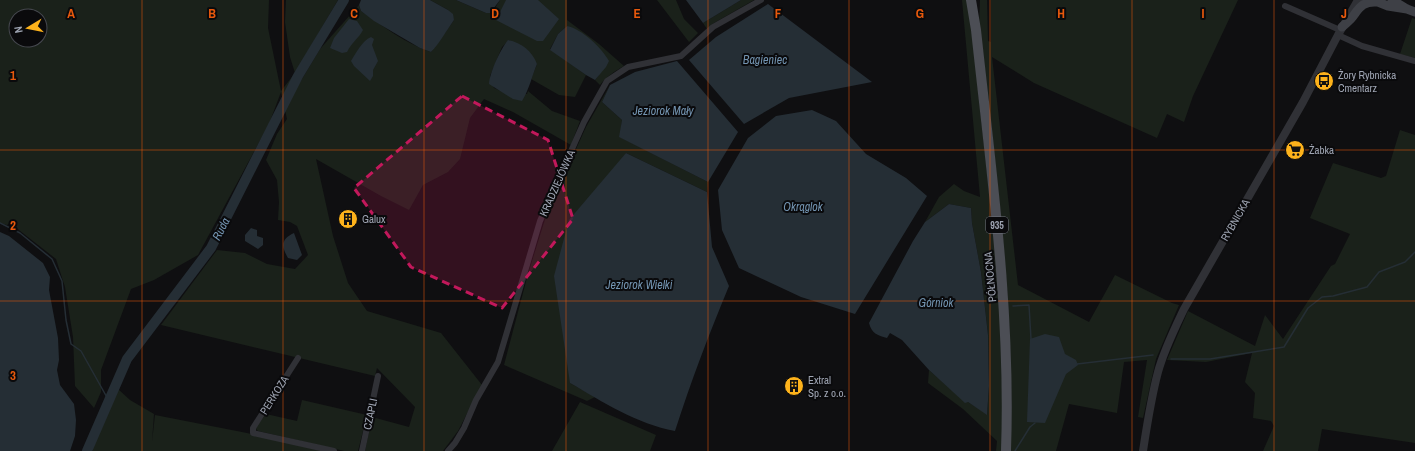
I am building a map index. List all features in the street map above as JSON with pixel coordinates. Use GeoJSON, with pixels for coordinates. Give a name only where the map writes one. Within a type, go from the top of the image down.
{"type":"FeatureCollection","features":[{"type":"Feature","properties":{"kind":"main road","name":"PÓŁNOCNA"},"geometry":{"type":"LineString","coordinates":[[971,0],[976,30],[1004,307],[1007,390],[1006,451]]}},
{"type":"Feature","properties":{"kind":"main road","name":"PÓŁNOCNA"},"geometry":{"type":"LineString","coordinates":[[976,30],[978,0]]}},
{"type":"Feature","properties":{"kind":"main road"},"geometry":{"type":"LineString","coordinates":[[1392,0],[1411,11]]}},
{"type":"Feature","properties":{"kind":"main road"},"geometry":{"type":"LineString","coordinates":[[1340,31],[1362,5],[1368,2],[1375,1],[1388,6],[1411,11]]}},
{"type":"Feature","properties":{"kind":"street","name":"KRADZIEJÓWKA"},"geometry":{"type":"LineString","coordinates":[[448,451],[464,428],[476,400],[498,362],[540,221],[584,122],[607,81],[628,67],[681,56],[713,27],[761,0]]}},
{"type":"Feature","properties":{"kind":"street","name":"RYBNICKA"},"geometry":{"type":"LineString","coordinates":[[1143,451],[1154,389],[1164,354],[1175,328],[1187,303],[1303,102],[1358,0]]}},
{"type":"Feature","properties":{"kind":"street"},"geometry":{"type":"LineString","coordinates":[[1285,6],[1340,31],[1362,46],[1415,61]]}},
{"type":"Feature","properties":{"kind":"street","name":"PERKOZA"},"geometry":{"type":"LineString","coordinates":[[298,358],[253,428],[253,433],[334,451]]}},
{"type":"Feature","properties":{"kind":"street","name":"CZAPLI"},"geometry":{"type":"LineString","coordinates":[[362,451],[378,376]]}},
{"type":"Feature","properties":{"kind":"highlighted area"},"geometry":{"type":"Polygon","coordinates":[[[462,96],[548,140],[573,219],[502,308],[411,267],[354,188],[462,96]]]}},
{"type":"Feature","properties":{"kind":"shaded area"},"geometry":{"type":"Polygon","coordinates":[[[0,0],[269,0],[268,28],[281,91],[295,73],[296,89],[320,49],[359,5],[361,11],[395,34],[422,49],[431,52],[454,20],[448,10],[430,0],[456,0],[486,13],[495,8],[500,0],[567,0],[567,20],[599,44],[624,66],[611,74],[600,85],[595,80],[599,75],[567,26],[558,34],[550,49],[586,75],[575,97],[559,95],[531,79],[537,64],[509,40],[502,47],[490,76],[494,88],[503,92],[527,94],[528,91],[552,111],[580,121],[571,145],[513,112],[484,99],[470,118],[460,159],[448,172],[423,185],[409,210],[316,159],[333,236],[348,283],[367,311],[441,333],[482,385],[458,431],[443,451],[365,451],[372,417],[409,427],[415,407],[377,368],[375,376],[161,325],[217,250],[245,253],[267,264],[295,269],[308,255],[297,226],[290,222],[278,220],[279,202],[277,180],[266,160],[277,134],[287,119],[281,92],[269,124],[198,255],[154,280],[131,289],[101,370],[101,392],[94,408],[75,386],[73,337],[65,287],[56,259],[10,223],[7,225],[0,223],[0,0]]]}},
{"type":"Feature","properties":{"kind":"shaded area"},"geometry":{"type":"Polygon","coordinates":[[[286,0],[338,0],[295,73],[290,57],[285,22],[286,0]]]}},
{"type":"Feature","properties":{"kind":"shaded area"},"geometry":{"type":"Polygon","coordinates":[[[657,0],[676,0],[684,19],[698,33],[689,42],[657,0]]]}},
{"type":"Feature","properties":{"kind":"shaded area"},"geometry":{"type":"Polygon","coordinates":[[[741,0],[754,0],[714,23],[707,29],[703,23],[741,0]]]}},
{"type":"Feature","properties":{"kind":"shaded area"},"geometry":{"type":"Polygon","coordinates":[[[962,0],[967,0],[972,33],[1001,304],[1005,388],[1002,451],[996,451],[997,441],[963,409],[928,383],[929,370],[965,402],[968,402],[987,414],[989,386],[988,335],[981,272],[972,223],[971,208],[949,204],[925,222],[939,197],[954,184],[964,191],[980,197],[962,0]]]}},
{"type":"Feature","properties":{"kind":"shaded area"},"geometry":{"type":"Polygon","coordinates":[[[980,0],[987,0],[988,41],[991,42],[991,0],[1238,0],[1193,96],[1184,122],[1167,114],[1157,138],[1034,83],[992,57],[1018,285],[1089,322],[1115,275],[1179,305],[1156,359],[1143,418],[1138,417],[1147,360],[1124,362],[1117,413],[1069,404],[1056,451],[1010,451],[1011,401],[1008,300],[999,200],[983,51],[979,27],[980,0]]]}},
{"type":"Feature","properties":{"kind":"shaded area"},"geometry":{"type":"Polygon","coordinates":[[[1412,18],[1415,19],[1415,58],[1400,54],[1412,18]]]}},
{"type":"Feature","properties":{"kind":"shaded area"},"geometry":{"type":"Polygon","coordinates":[[[610,85],[602,102],[622,120],[620,137],[708,182],[707,192],[626,153],[570,383],[595,397],[587,401],[504,365],[528,274],[547,213],[586,127],[610,85]]]}},
{"type":"Feature","properties":{"kind":"shaded area"},"geometry":{"type":"Polygon","coordinates":[[[1400,130],[1415,135],[1415,443],[1322,429],[1318,451],[1263,451],[1274,426],[1271,421],[1253,418],[1255,393],[1245,382],[1252,353],[1206,362],[1167,360],[1188,311],[1255,346],[1265,315],[1283,339],[1331,266],[1335,264],[1350,234],[1310,218],[1333,163],[1381,178],[1386,176],[1400,130]]]}},
{"type":"Feature","properties":{"kind":"shaded area"},"geometry":{"type":"Polygon","coordinates":[[[118,389],[130,400],[154,414],[152,442],[155,415],[247,433],[322,451],[93,451],[93,447],[118,389]]]}},
{"type":"Feature","properties":{"kind":"shaded area"},"geometry":{"type":"Polygon","coordinates":[[[302,400],[367,415],[358,451],[344,451],[258,431],[255,428],[266,414],[297,421],[302,400]]]}},
{"type":"Feature","properties":{"kind":"shaded area"},"geometry":{"type":"Polygon","coordinates":[[[580,402],[656,435],[650,451],[552,451],[580,402]]]}},
{"type":"Feature","properties":{"kind":"water"},"geometry":{"type":"Polygon","coordinates":[[[361,0],[430,0],[453,14],[454,20],[431,52],[420,48],[374,21],[361,11],[359,5],[361,0]]]}},
{"type":"Feature","properties":{"kind":"water"},"geometry":{"type":"Polygon","coordinates":[[[456,0],[500,0],[490,13],[486,13],[456,0]]]}},
{"type":"Feature","properties":{"kind":"water"},"geometry":{"type":"Polygon","coordinates":[[[506,0],[538,0],[559,19],[543,41],[537,41],[496,20],[506,0]]]}},
{"type":"Feature","properties":{"kind":"water"},"geometry":{"type":"Polygon","coordinates":[[[686,0],[741,0],[703,23],[686,0]]]}},
{"type":"Feature","properties":{"kind":"water","name":"Bagieniec"},"geometry":{"type":"Polygon","coordinates":[[[768,4],[872,82],[789,98],[744,124],[689,60],[716,37],[768,4]]]}},
{"type":"Feature","properties":{"kind":"water"},"geometry":{"type":"Polygon","coordinates":[[[349,19],[357,21],[363,30],[347,52],[342,53],[330,48],[334,38],[349,19]]]}},
{"type":"Feature","properties":{"kind":"water"},"geometry":{"type":"Polygon","coordinates":[[[567,26],[579,31],[591,40],[602,50],[609,61],[595,80],[550,50],[558,34],[567,26]]]}},
{"type":"Feature","properties":{"kind":"water"},"geometry":{"type":"Polygon","coordinates":[[[371,37],[374,39],[372,45],[378,61],[373,70],[373,76],[370,81],[354,66],[351,61],[362,44],[371,37]]]}},
{"type":"Feature","properties":{"kind":"water"},"geometry":{"type":"Polygon","coordinates":[[[508,40],[518,43],[526,48],[537,64],[529,88],[522,101],[513,99],[489,84],[491,73],[496,61],[508,40]]]}},
{"type":"Feature","properties":{"kind":"water","name":"Jeziorok Mały"},"geometry":{"type":"Polygon","coordinates":[[[677,61],[738,132],[708,182],[619,137],[622,120],[602,102],[610,85],[635,72],[677,61]]]}},
{"type":"Feature","properties":{"kind":"water","name":"Okrąglok"},"geometry":{"type":"Polygon","coordinates":[[[812,110],[836,121],[866,154],[906,178],[927,196],[855,314],[801,297],[739,268],[722,230],[718,190],[748,138],[776,116],[812,110]]]}},
{"type":"Feature","properties":{"kind":"water","name":"Jeziorok Wielki"},"geometry":{"type":"Polygon","coordinates":[[[626,153],[707,192],[712,247],[729,286],[700,358],[675,431],[661,428],[634,418],[570,383],[554,276],[569,220],[626,153]]]}},
{"type":"Feature","properties":{"kind":"water","name":"Górniok"},"geometry":{"type":"Polygon","coordinates":[[[949,204],[971,208],[972,223],[981,272],[988,335],[989,386],[987,415],[968,402],[965,403],[929,370],[902,340],[890,333],[887,338],[878,335],[873,332],[869,323],[913,241],[925,222],[949,204]]]}},
{"type":"Feature","properties":{"kind":"water"},"geometry":{"type":"Polygon","coordinates":[[[251,228],[257,230],[257,236],[263,238],[263,245],[258,249],[245,241],[245,235],[251,228]]]}},
{"type":"Feature","properties":{"kind":"water"},"geometry":{"type":"Polygon","coordinates":[[[0,232],[9,236],[43,263],[50,277],[49,290],[58,338],[59,360],[57,370],[60,385],[74,404],[76,420],[75,436],[70,451],[0,451],[0,232]]]}},
{"type":"Feature","properties":{"kind":"water"},"geometry":{"type":"Polygon","coordinates":[[[294,233],[302,255],[297,260],[288,258],[283,246],[285,240],[294,233]]]}},
{"type":"Feature","properties":{"kind":"water"},"geometry":{"type":"Polygon","coordinates":[[[1045,334],[1059,337],[1065,354],[1076,360],[1078,365],[1066,374],[1045,423],[1027,422],[1030,339],[1045,334]]]}},
{"type":"Feature","properties":{"kind":"waterway","name":"Ruda"},"geometry":{"type":"LineString","coordinates":[[87,451],[127,359],[211,248],[298,76],[344,0]]}},
{"type":"Feature","properties":{"kind":"waterway"},"geometry":{"type":"LineString","coordinates":[[0,223],[20,233],[52,259],[62,281],[66,320],[71,344],[81,351],[109,401]]}},
{"type":"Feature","properties":{"kind":"waterway"},"geometry":{"type":"LineString","coordinates":[[1171,359],[1210,359],[1284,347],[1308,308],[1322,297],[1333,296],[1367,287],[1379,272],[1405,262],[1415,252]]}},
{"type":"Feature","properties":{"kind":"waterway"},"geometry":{"type":"LineString","coordinates":[[1013,306],[1029,305],[1031,339]]}},
{"type":"Feature","properties":{"kind":"waterway"},"geometry":{"type":"LineString","coordinates":[[1077,364],[1153,355]]}},
{"type":"Feature","properties":{"kind":"waterway"},"geometry":{"type":"LineString","coordinates":[[1015,451],[1030,427],[1035,423]]}},
{"type":"Feature","properties":{"kind":"place","name":"Żory Rybnicka Cmentarz"},"geometry":{"type":"Point","coordinates":[1324,81]}},
{"type":"Feature","properties":{"kind":"place","name":"Żabka"},"geometry":{"type":"Point","coordinates":[1295,150]}},
{"type":"Feature","properties":{"kind":"place","name":"Galux"},"geometry":{"type":"Point","coordinates":[348,219]}},
{"type":"Feature","properties":{"kind":"place","name":"Extral Sp. z o.o."},"geometry":{"type":"Point","coordinates":[794,386]}}]}
